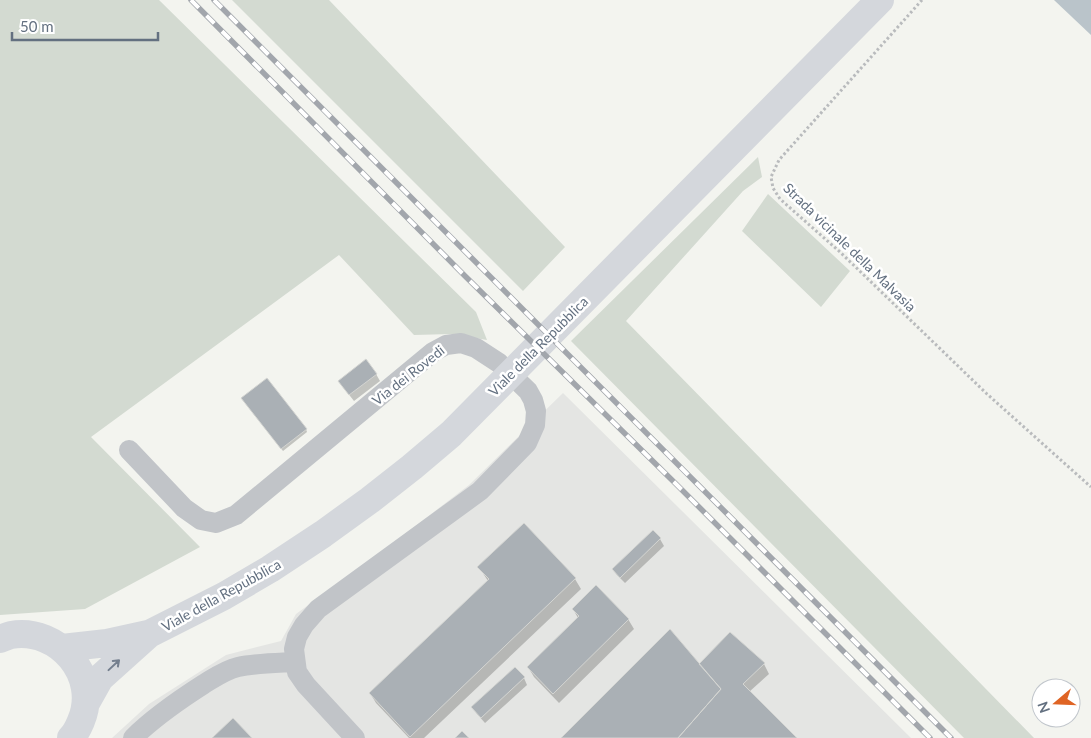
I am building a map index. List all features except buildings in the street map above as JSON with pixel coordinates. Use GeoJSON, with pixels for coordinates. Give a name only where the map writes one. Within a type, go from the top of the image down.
{"type":"FeatureCollection","features":[{"type":"Feature","properties":{"kind":"street","name":"Viale della Repubblica"},"geometry":{"type":"LineString","coordinates":[[71,738],[76,732],[86,703],[100,678],[149,634],[224,596],[316,539],[370,500],[451,434],[880,0]]}},
{"type":"Feature","properties":{"kind":"street","name":"Via dei Rovedi"},"geometry":{"type":"LineString","coordinates":[[129,450],[184,508],[201,520],[216,523],[236,515],[433,352],[446,345],[461,343],[476,348],[499,362],[528,392],[533,400],[536,411],[535,425],[527,442],[480,491],[318,609],[304,625],[297,637],[294,649],[297,672],[306,685],[356,738]]}},
{"type":"Feature","properties":{"kind":"street","name":"Viale della Repubblica"},"geometry":{"type":"LineString","coordinates":[[62,648],[149,634]]}},
{"type":"Feature","properties":{"kind":"street"},"geometry":{"type":"LineString","coordinates":[[0,639],[11,635],[32,635],[52,642],[62,648],[69,654],[80,672],[86,692],[86,703]]}},
{"type":"Feature","properties":{"kind":"street"},"geometry":{"type":"LineString","coordinates":[[133,738],[159,715],[219,674],[236,667],[295,662]]}},
{"type":"Feature","properties":{"kind":"path","name":"Strada vicinale della Malvasia"},"geometry":{"type":"LineString","coordinates":[[922,0],[779,160],[771,177],[773,188],[780,199],[840,252],[987,394],[1091,487]]}},
{"type":"Feature","properties":{"kind":"shaded area"},"geometry":{"type":"Polygon","coordinates":[[[0,0],[159,0],[476,312],[487,340],[451,334],[414,335],[339,255],[91,437],[200,547],[85,609],[0,615],[0,0]]]}},
{"type":"Feature","properties":{"kind":"shaded area"},"geometry":{"type":"Polygon","coordinates":[[[232,0],[329,0],[565,247],[523,291],[232,0]]]}},
{"type":"Feature","properties":{"kind":"shaded area"},"geometry":{"type":"Polygon","coordinates":[[[1054,0],[1091,0],[1091,35],[1054,0]]]}},
{"type":"Feature","properties":{"kind":"shaded area"},"geometry":{"type":"Polygon","coordinates":[[[758,157],[762,177],[743,191],[626,321],[1034,738],[964,738],[571,341],[758,157]]]}},
{"type":"Feature","properties":{"kind":"shaded area"},"geometry":{"type":"Polygon","coordinates":[[[768,194],[850,271],[821,307],[742,231],[768,194]]]}},
{"type":"Feature","properties":{"kind":"shaded area"},"geometry":{"type":"Polygon","coordinates":[[[563,393],[911,738],[112,738],[149,704],[226,655],[281,641],[296,614],[469,485],[563,393]]]}},
{"type":"Feature","properties":{"kind":"railway"},"geometry":{"type":"LineString","coordinates":[[191,0],[465,276],[930,738]]}},
{"type":"Feature","properties":{"kind":"railway"},"geometry":{"type":"LineString","coordinates":[[214,0],[951,738]]}}]}
